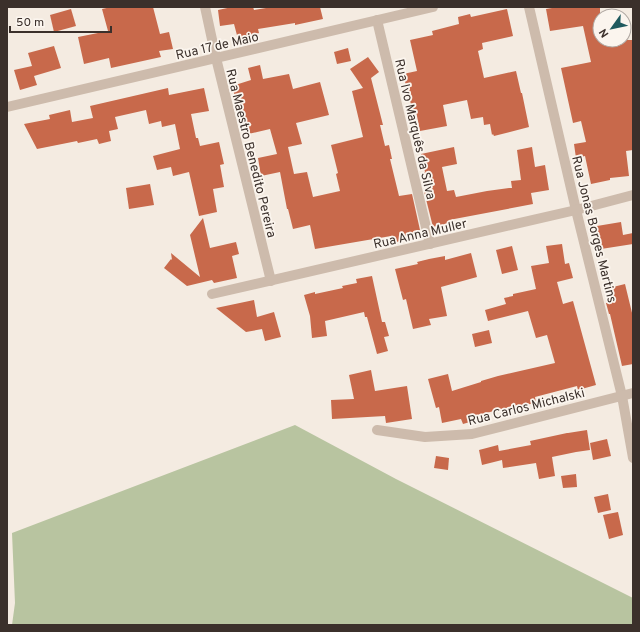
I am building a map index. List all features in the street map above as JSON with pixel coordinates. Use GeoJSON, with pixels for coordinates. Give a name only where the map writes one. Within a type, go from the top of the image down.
{"type":"FeatureCollection","features":[{"type":"Feature","properties":{"kind":"street","name":"Rua Maestro Benedito Pereira"},"geometry":{"type":"LineString","coordinates":[[205,7],[216,58],[271,281]]}},
{"type":"Feature","properties":{"kind":"street","name":"Rua 17 de Maio"},"geometry":{"type":"LineString","coordinates":[[7,107],[433,7]]}},
{"type":"Feature","properties":{"kind":"street","name":"Rua Jonas Borges Martins"},"geometry":{"type":"LineString","coordinates":[[529,7],[576,210],[622,396],[633,458]]}},
{"type":"Feature","properties":{"kind":"street","name":"Rua Ivo Marquês da Silva"},"geometry":{"type":"LineString","coordinates":[[377,20],[430,244]]}},
{"type":"Feature","properties":{"kind":"street","name":"Rua Anna Muller"},"geometry":{"type":"LineString","coordinates":[[212,294],[576,210],[633,195]]}},
{"type":"Feature","properties":{"kind":"street","name":"Rua Carlos Michalski"},"geometry":{"type":"LineString","coordinates":[[377,430],[425,437],[472,434],[633,393]]}},
{"type":"Feature","properties":{"kind":"green space"},"geometry":{"type":"Polygon","coordinates":[[[295,425],[396,479],[633,598],[633,625],[12,625],[15,603],[12,533],[295,425]]]}},
{"type":"Feature","properties":{"kind":"building"},"geometry":{"type":"Polygon","coordinates":[[[111,7],[153,7],[160,34],[169,32],[173,49],[159,51],[161,57],[111,68],[109,58],[84,64],[78,37],[108,31],[102,9],[111,7]]]}},
{"type":"Feature","properties":{"kind":"building"},"geometry":{"type":"Polygon","coordinates":[[[232,7],[253,7],[254,10],[272,7],[320,7],[323,19],[295,25],[295,23],[258,29],[259,33],[238,39],[234,24],[220,26],[218,10],[232,7]]]}},
{"type":"Feature","properties":{"kind":"building"},"geometry":{"type":"Polygon","coordinates":[[[558,7],[600,7],[592,8],[592,48],[632,48],[633,40],[633,150],[626,151],[629,176],[610,178],[610,180],[591,184],[585,156],[576,158],[574,144],[586,142],[581,121],[573,123],[561,68],[591,62],[583,26],[550,31],[546,9],[558,7]]]}},
{"type":"Feature","properties":{"kind":"building"},"geometry":{"type":"Polygon","coordinates":[[[71,9],[76,26],[54,32],[50,15],[71,9]]]}},
{"type":"Feature","properties":{"kind":"building"},"geometry":{"type":"Polygon","coordinates":[[[507,9],[513,36],[482,43],[483,49],[478,51],[484,78],[516,71],[529,127],[494,136],[493,134],[492,135],[490,124],[484,125],[483,117],[471,119],[467,100],[443,105],[447,126],[420,131],[416,111],[413,112],[403,74],[417,71],[410,40],[433,35],[432,31],[459,24],[458,17],[470,14],[471,17],[507,9]]]}},
{"type":"Feature","properties":{"kind":"building"},"geometry":{"type":"Polygon","coordinates":[[[54,46],[61,68],[34,76],[37,85],[20,90],[14,70],[32,66],[28,53],[54,46]]]}},
{"type":"Feature","properties":{"kind":"building"},"geometry":{"type":"Polygon","coordinates":[[[348,48],[351,61],[337,64],[334,52],[348,48]]]}},
{"type":"Feature","properties":{"kind":"building"},"geometry":{"type":"Polygon","coordinates":[[[368,57],[379,72],[371,78],[383,125],[380,125],[385,146],[389,145],[392,159],[390,159],[399,196],[412,194],[420,230],[414,231],[415,237],[393,243],[391,236],[315,249],[310,225],[293,229],[287,209],[280,172],[261,176],[258,158],[277,154],[270,129],[248,134],[241,106],[238,107],[232,86],[251,80],[248,68],[260,65],[263,79],[289,74],[293,89],[320,82],[329,115],[296,123],[302,144],[288,147],[294,174],[307,172],[313,197],[340,191],[336,174],[338,173],[331,145],[363,137],[352,91],[363,88],[350,69],[368,57]]]}},
{"type":"Feature","properties":{"kind":"building"},"geometry":{"type":"Polygon","coordinates":[[[168,88],[169,95],[204,88],[209,111],[191,114],[196,138],[198,138],[200,146],[219,142],[224,164],[220,165],[224,187],[213,189],[217,212],[199,216],[189,172],[173,176],[171,167],[157,170],[153,156],[180,149],[175,124],[162,127],[161,121],[149,124],[146,110],[115,117],[118,129],[109,131],[111,141],[99,144],[97,139],[78,143],[77,141],[37,149],[24,124],[50,119],[49,115],[70,110],[72,122],[93,118],[90,106],[168,88]]]}},
{"type":"Feature","properties":{"kind":"building"},"geometry":{"type":"Polygon","coordinates":[[[454,147],[457,164],[442,167],[447,191],[454,190],[456,197],[512,188],[511,181],[521,180],[517,150],[532,147],[535,167],[545,165],[549,190],[531,193],[533,204],[449,220],[450,223],[433,227],[424,191],[427,191],[421,154],[454,147]]]}},
{"type":"Feature","properties":{"kind":"building"},"geometry":{"type":"Polygon","coordinates":[[[150,184],[154,205],[129,209],[126,188],[150,184]]]}},
{"type":"Feature","properties":{"kind":"building"},"geometry":{"type":"Polygon","coordinates":[[[203,218],[210,248],[236,242],[239,254],[232,256],[237,278],[214,283],[212,280],[187,286],[164,268],[171,259],[172,260],[171,253],[200,277],[190,235],[203,218]]]}},
{"type":"Feature","properties":{"kind":"building"},"geometry":{"type":"Polygon","coordinates":[[[621,222],[623,235],[633,233],[633,244],[601,249],[597,226],[621,222]]]}},
{"type":"Feature","properties":{"kind":"building"},"geometry":{"type":"Polygon","coordinates":[[[562,244],[565,264],[569,263],[573,278],[557,282],[563,304],[573,301],[596,385],[578,390],[577,386],[535,397],[536,403],[518,405],[478,415],[480,419],[463,424],[461,419],[442,423],[439,407],[436,408],[428,379],[448,374],[452,391],[498,376],[555,363],[547,335],[536,338],[528,311],[488,321],[485,310],[506,304],[504,298],[513,296],[513,294],[536,289],[531,266],[549,263],[546,246],[562,244]]]}},
{"type":"Feature","properties":{"kind":"building"},"geometry":{"type":"Polygon","coordinates":[[[512,246],[518,270],[502,274],[496,250],[512,246]]]}},
{"type":"Feature","properties":{"kind":"building"},"geometry":{"type":"Polygon","coordinates":[[[471,253],[477,277],[441,287],[447,316],[429,319],[431,325],[413,329],[406,299],[403,300],[395,269],[418,264],[417,262],[429,259],[445,256],[445,260],[471,253]]]}},
{"type":"Feature","properties":{"kind":"building"},"geometry":{"type":"Polygon","coordinates":[[[372,276],[382,322],[385,322],[389,336],[384,337],[388,351],[377,354],[367,317],[365,317],[364,312],[325,321],[327,336],[312,338],[310,316],[304,295],[343,288],[342,286],[357,283],[356,279],[372,276]]]}},
{"type":"Feature","properties":{"kind":"building"},"geometry":{"type":"Polygon","coordinates":[[[625,284],[633,317],[633,364],[622,366],[606,303],[612,302],[609,288],[625,284]]]}},
{"type":"Feature","properties":{"kind":"building"},"geometry":{"type":"Polygon","coordinates":[[[254,300],[257,317],[274,312],[281,337],[265,341],[262,329],[246,332],[216,308],[254,300]]]}},
{"type":"Feature","properties":{"kind":"building"},"geometry":{"type":"Polygon","coordinates":[[[489,330],[492,343],[475,347],[472,334],[489,330]]]}},
{"type":"Feature","properties":{"kind":"building"},"geometry":{"type":"Polygon","coordinates":[[[371,370],[375,391],[407,386],[412,419],[386,423],[385,416],[332,419],[331,400],[354,399],[349,375],[371,370]]]}},
{"type":"Feature","properties":{"kind":"building"},"geometry":{"type":"Polygon","coordinates":[[[587,430],[590,450],[552,457],[555,476],[539,479],[536,463],[503,468],[502,460],[482,465],[479,450],[498,445],[499,451],[531,445],[530,441],[587,430]]]}},
{"type":"Feature","properties":{"kind":"building"},"geometry":{"type":"Polygon","coordinates":[[[607,439],[611,456],[593,460],[590,443],[607,439]]]}},
{"type":"Feature","properties":{"kind":"building"},"geometry":{"type":"Polygon","coordinates":[[[436,456],[449,458],[448,470],[434,468],[436,456]]]}},
{"type":"Feature","properties":{"kind":"building"},"geometry":{"type":"Polygon","coordinates":[[[576,474],[577,487],[563,488],[561,476],[576,474]]]}},
{"type":"Feature","properties":{"kind":"building"},"geometry":{"type":"Polygon","coordinates":[[[608,494],[611,510],[598,513],[594,497],[608,494]]]}},
{"type":"Feature","properties":{"kind":"building"},"geometry":{"type":"Polygon","coordinates":[[[618,512],[623,535],[609,539],[603,515],[618,512]]]}}]}
